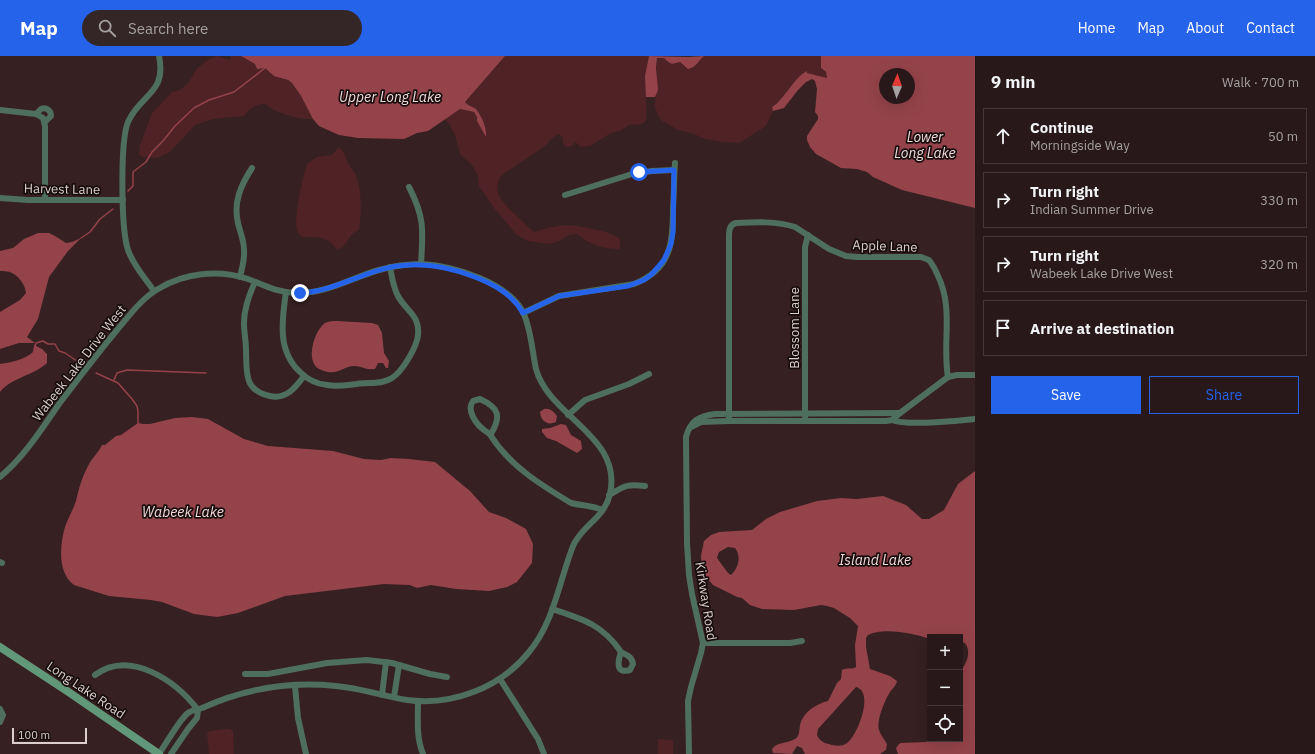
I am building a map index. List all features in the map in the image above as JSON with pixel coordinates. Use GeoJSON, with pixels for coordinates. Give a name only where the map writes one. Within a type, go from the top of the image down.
{"type":"FeatureCollection","features":[{"type":"Feature","properties":{"kind":"main road","name":"Long Lake Road"},"geometry":{"type":"LineString","coordinates":[[0,647],[159,754]]}},
{"type":"Feature","properties":{"kind":"street"},"geometry":{"type":"LineString","coordinates":[[154,291],[140,272],[128,250],[124,229],[124,144],[126,129],[132,114],[158,83],[160,69],[159,56]]}},
{"type":"Feature","properties":{"kind":"street"},"geometry":{"type":"LineString","coordinates":[[36,114],[41,109],[49,109],[51,116],[45,122]]}},
{"type":"Feature","properties":{"kind":"street"},"geometry":{"type":"LineString","coordinates":[[0,110],[36,114],[43,118],[45,122],[45,200]]}},
{"type":"Feature","properties":{"kind":"street"},"geometry":{"type":"LineString","coordinates":[[159,754],[189,712],[198,710],[215,701],[247,691],[270,687],[335,686],[418,701],[438,700],[458,697],[478,691],[500,679],[523,660],[534,647],[546,627],[574,544],[582,532],[594,521],[602,510],[609,495],[611,473],[606,455],[592,438],[551,398],[539,378],[523,313],[559,296],[628,286],[644,280],[652,274],[664,260],[671,244],[673,232],[675,163]]}},
{"type":"Feature","properties":{"kind":"street"},"geometry":{"type":"LineString","coordinates":[[240,277],[244,261],[244,249],[236,217],[236,204],[241,186],[252,168]]}},
{"type":"Feature","properties":{"kind":"street"},"geometry":{"type":"LineString","coordinates":[[565,194],[632,174],[652,170],[674,170]]}},
{"type":"Feature","properties":{"kind":"street"},"geometry":{"type":"LineString","coordinates":[[409,187],[418,205],[422,221],[422,264]]}},
{"type":"Feature","properties":{"kind":"street","name":"Harvest Lane"},"geometry":{"type":"LineString","coordinates":[[0,198],[45,200],[123,200]]}},
{"type":"Feature","properties":{"kind":"street","name":"Apple Lane"},"geometry":{"type":"LineString","coordinates":[[730,417],[729,237],[730,228],[736,223],[783,224],[795,227],[829,249],[846,256],[921,257],[929,260],[942,284],[946,297],[946,364],[948,377]]}},
{"type":"Feature","properties":{"kind":"street","name":"Blossom Lane"},"geometry":{"type":"LineString","coordinates":[[805,420],[805,247],[808,235]]}},
{"type":"Feature","properties":{"kind":"street","name":"Wabeek Lake Drive West"},"geometry":{"type":"LineString","coordinates":[[0,477],[25,451],[86,368],[135,309],[154,291],[176,280],[196,275],[217,273],[240,277],[275,290],[307,293],[323,290],[374,271],[390,267],[422,264],[456,270],[493,285],[504,291],[512,298],[523,313]]}},
{"type":"Feature","properties":{"kind":"street"},"geometry":{"type":"LineString","coordinates":[[286,292],[282,322],[284,346],[291,362],[304,376],[315,382],[334,386],[381,382],[392,379],[395,376],[414,349],[418,338],[418,329],[414,316],[403,304],[395,291],[390,267]]}},
{"type":"Feature","properties":{"kind":"street"},"geometry":{"type":"LineString","coordinates":[[255,282],[244,318],[246,368],[248,380],[258,392],[268,396],[277,396],[284,395],[293,390],[304,376]]}},
{"type":"Feature","properties":{"kind":"street"},"geometry":{"type":"LineString","coordinates":[[568,415],[585,400],[630,384],[649,374]]}},
{"type":"Feature","properties":{"kind":"street"},"geometry":{"type":"LineString","coordinates":[[892,420],[948,377],[961,374],[975,375]]}},
{"type":"Feature","properties":{"kind":"street"},"geometry":{"type":"LineString","coordinates":[[491,434],[498,421],[496,411],[483,401],[476,399],[472,401],[470,406],[472,414],[479,425],[491,434],[498,447],[510,460],[531,477],[571,503],[590,506],[602,510]]}},
{"type":"Feature","properties":{"kind":"street","name":"Kirkway Road"},"geometry":{"type":"LineString","coordinates":[[730,417],[805,413],[900,413]]}},
{"type":"Feature","properties":{"kind":"street","name":"Kirkway Road"},"geometry":{"type":"LineString","coordinates":[[689,754],[688,701],[703,643],[691,590],[688,550],[686,444],[687,432],[694,420],[699,417],[715,414],[730,417],[805,420],[892,420],[900,422],[946,422],[975,419]]}},
{"type":"Feature","properties":{"kind":"street"},"geometry":{"type":"LineString","coordinates":[[609,495],[624,486],[645,486]]}},
{"type":"Feature","properties":{"kind":"street"},"geometry":{"type":"LineString","coordinates":[[552,609],[580,618],[598,627],[612,639],[621,652]]}},
{"type":"Feature","properties":{"kind":"street"},"geometry":{"type":"LineString","coordinates":[[703,643],[790,643],[802,641]]}},
{"type":"Feature","properties":{"kind":"street"},"geometry":{"type":"LineString","coordinates":[[245,674],[274,673],[317,664],[368,660],[386,662],[447,677]]}},
{"type":"Feature","properties":{"kind":"street"},"geometry":{"type":"LineString","coordinates":[[382,695],[386,662]]}},
{"type":"Feature","properties":{"kind":"street"},"geometry":{"type":"LineString","coordinates":[[94,675],[106,668],[119,665],[132,666],[145,670],[173,684],[184,693],[198,710],[197,718],[171,754]]}},
{"type":"Feature","properties":{"kind":"street"},"geometry":{"type":"LineString","coordinates":[[394,697],[399,665]]}},
{"type":"Feature","properties":{"kind":"street"},"geometry":{"type":"LineString","coordinates":[[500,679],[538,739],[544,754]]}},
{"type":"Feature","properties":{"kind":"street"},"geometry":{"type":"LineString","coordinates":[[295,686],[298,718],[306,754]]}},
{"type":"Feature","properties":{"kind":"street"},"geometry":{"type":"LineString","coordinates":[[418,701],[418,736],[423,754]]}},
{"type":"Feature","properties":{"kind":"street"},"geometry":{"type":"LineString","coordinates":[[0,709],[3,715],[0,722]]}},
{"type":"Feature","properties":{"kind":"shaded area"},"geometry":{"type":"Polygon","coordinates":[[[217,56],[229,60],[231,59],[231,56],[241,56],[255,64],[257,69],[265,68],[292,83],[301,96],[313,119],[294,117],[275,110],[265,104],[259,105],[250,109],[244,116],[213,119],[195,125],[170,152],[157,158],[143,157],[139,155],[140,145],[152,113],[172,92],[180,90],[189,82],[197,68],[208,60],[217,56]]]}},
{"type":"Feature","properties":{"kind":"shaded area"},"geometry":{"type":"Polygon","coordinates":[[[505,56],[649,56],[646,72],[646,121],[642,124],[629,125],[620,131],[611,133],[590,146],[581,147],[575,142],[572,146],[567,147],[563,144],[563,138],[558,134],[545,146],[502,175],[498,181],[497,187],[498,193],[504,203],[534,232],[550,227],[564,225],[584,227],[604,231],[617,237],[620,239],[620,249],[597,246],[577,234],[569,235],[550,244],[528,241],[517,235],[494,208],[479,186],[478,176],[473,166],[460,154],[455,135],[450,125],[444,119],[458,109],[474,112],[486,137],[480,115],[475,109],[465,102],[505,56]]]}},
{"type":"Feature","properties":{"kind":"shaded area"},"geometry":{"type":"Polygon","coordinates":[[[704,56],[821,56],[822,70],[826,72],[827,77],[824,78],[807,73],[807,71],[803,73],[772,107],[773,111],[766,126],[739,143],[705,139],[694,134],[678,130],[661,120],[655,108],[657,58],[664,58],[671,64],[680,62],[686,68],[689,68],[695,66],[704,56]]]}},
{"type":"Feature","properties":{"kind":"shaded area"},"geometry":{"type":"Polygon","coordinates":[[[339,147],[345,154],[349,166],[355,173],[357,179],[360,193],[361,217],[359,230],[353,233],[342,248],[336,249],[329,241],[325,239],[302,237],[296,228],[296,220],[301,188],[307,164],[317,157],[332,155],[339,147]]]}},
{"type":"Feature","properties":{"kind":"shaded area"},"geometry":{"type":"Polygon","coordinates":[[[230,729],[233,731],[234,754],[209,754],[207,733],[210,731],[230,729]]]}},
{"type":"Feature","properties":{"kind":"shaded area"},"geometry":{"type":"Polygon","coordinates":[[[658,739],[673,740],[673,754],[658,754],[658,739]]]}},
{"type":"Feature","properties":{"kind":"water","name":"Upper Long Lake"},"geometry":{"type":"Polygon","coordinates":[[[241,56],[505,56],[465,102],[476,109],[480,115],[485,126],[486,137],[474,112],[460,109],[428,131],[417,133],[404,139],[358,138],[339,135],[319,126],[313,119],[301,96],[292,83],[288,80],[274,76],[265,68],[257,69],[255,64],[241,56]]]}},
{"type":"Feature","properties":{"kind":"water"},"geometry":{"type":"Polygon","coordinates":[[[649,56],[704,56],[695,65],[688,69],[680,62],[672,64],[664,58],[657,58],[656,68],[658,90],[655,97],[646,97],[645,76],[649,56]]]}},
{"type":"Feature","properties":{"kind":"water","name":"Lower Long Lake"},"geometry":{"type":"Polygon","coordinates":[[[821,56],[975,56],[975,208],[902,190],[873,177],[867,172],[857,169],[841,168],[816,154],[810,147],[807,140],[807,136],[818,119],[815,112],[817,89],[815,81],[812,79],[806,82],[784,108],[773,111],[772,107],[783,97],[796,80],[807,71],[807,73],[827,78],[826,72],[821,68],[821,56]]]}},
{"type":"Feature","properties":{"kind":"water"},"geometry":{"type":"Polygon","coordinates":[[[38,233],[49,233],[66,243],[81,238],[68,251],[49,277],[38,319],[27,337],[35,343],[19,343],[0,349],[0,312],[20,300],[26,293],[23,283],[16,275],[9,272],[0,271],[0,251],[13,248],[24,239],[38,233]]]}},
{"type":"Feature","properties":{"kind":"water"},"geometry":{"type":"Polygon","coordinates":[[[337,321],[372,323],[378,325],[382,333],[384,353],[389,361],[388,368],[386,368],[383,363],[378,363],[375,369],[350,366],[335,372],[331,372],[319,369],[312,360],[313,346],[317,332],[325,323],[337,321]]]}},
{"type":"Feature","properties":{"kind":"water"},"geometry":{"type":"Polygon","coordinates":[[[34,345],[42,349],[47,354],[47,363],[35,371],[10,383],[0,392],[0,364],[26,357],[33,352],[34,345]]]}},
{"type":"Feature","properties":{"kind":"water"},"geometry":{"type":"Polygon","coordinates":[[[544,409],[550,409],[557,416],[556,422],[547,423],[543,420],[540,412],[544,409]]]}},
{"type":"Feature","properties":{"kind":"water","name":"Wabeek Lake"},"geometry":{"type":"Polygon","coordinates":[[[192,417],[208,419],[244,439],[268,446],[333,451],[364,459],[381,460],[391,458],[435,462],[470,491],[489,512],[506,518],[526,529],[533,544],[532,563],[517,582],[507,587],[489,591],[456,589],[431,585],[417,588],[410,585],[384,584],[285,596],[238,613],[217,617],[194,614],[162,602],[109,596],[74,585],[69,580],[62,566],[61,550],[63,534],[76,501],[84,474],[102,445],[105,445],[116,436],[121,435],[138,423],[150,424],[175,418],[192,417]]]}},
{"type":"Feature","properties":{"kind":"water"},"geometry":{"type":"Polygon","coordinates":[[[561,424],[566,425],[571,435],[581,441],[582,449],[577,453],[556,441],[547,438],[542,432],[542,429],[561,424]]]}},
{"type":"Feature","properties":{"kind":"water","name":"Island Lake"},"geometry":{"type":"Polygon","coordinates":[[[975,471],[975,754],[898,754],[896,748],[901,743],[927,741],[963,742],[963,668],[966,662],[968,651],[965,643],[963,642],[963,634],[927,634],[927,638],[907,633],[890,631],[874,633],[868,635],[866,638],[870,669],[890,676],[897,681],[886,700],[878,726],[887,744],[886,750],[880,754],[805,754],[802,748],[797,746],[792,754],[773,753],[772,749],[774,746],[797,738],[799,735],[800,725],[807,712],[815,706],[828,701],[837,683],[841,679],[842,670],[856,667],[855,645],[858,626],[850,618],[834,608],[827,606],[821,605],[794,610],[762,609],[750,605],[742,598],[713,585],[705,576],[702,567],[701,556],[704,541],[711,535],[719,532],[752,530],[766,519],[780,512],[817,501],[883,496],[906,505],[922,519],[929,519],[944,510],[958,484],[975,471]],[[728,547],[719,552],[717,558],[731,575],[736,569],[739,559],[735,548],[728,547]],[[856,687],[818,729],[817,735],[820,740],[838,746],[847,743],[851,739],[859,724],[864,705],[864,697],[861,691],[856,687]]]}},
{"type":"Feature","properties":{"kind":"waterway"},"geometry":{"type":"LineString","coordinates":[[128,191],[133,186],[133,172],[146,162],[152,152],[175,126],[194,108],[209,100],[234,92],[265,68]]}},
{"type":"Feature","properties":{"kind":"waterway"},"geometry":{"type":"LineString","coordinates":[[81,238],[90,232],[100,219],[113,209]]}},
{"type":"Feature","properties":{"kind":"waterway"},"geometry":{"type":"LineString","coordinates":[[35,346],[36,343],[43,341],[48,344],[55,344],[59,351],[77,361]]}},
{"type":"Feature","properties":{"kind":"waterway"},"geometry":{"type":"LineString","coordinates":[[114,380],[117,373],[127,370],[206,373]]}},
{"type":"Feature","properties":{"kind":"waterway"},"geometry":{"type":"LineString","coordinates":[[96,373],[118,383],[132,399],[137,406],[138,423]]}},
{"type":"Feature","properties":{"kind":"route"},"geometry":{"type":"LineString","coordinates":[[300,293],[323,290],[374,271],[396,266],[422,264],[456,270],[493,285],[504,291],[512,298],[523,313],[549,299],[570,293],[634,284],[644,280],[660,266],[669,250],[673,232],[674,170],[652,170],[639,172]]}}]}
